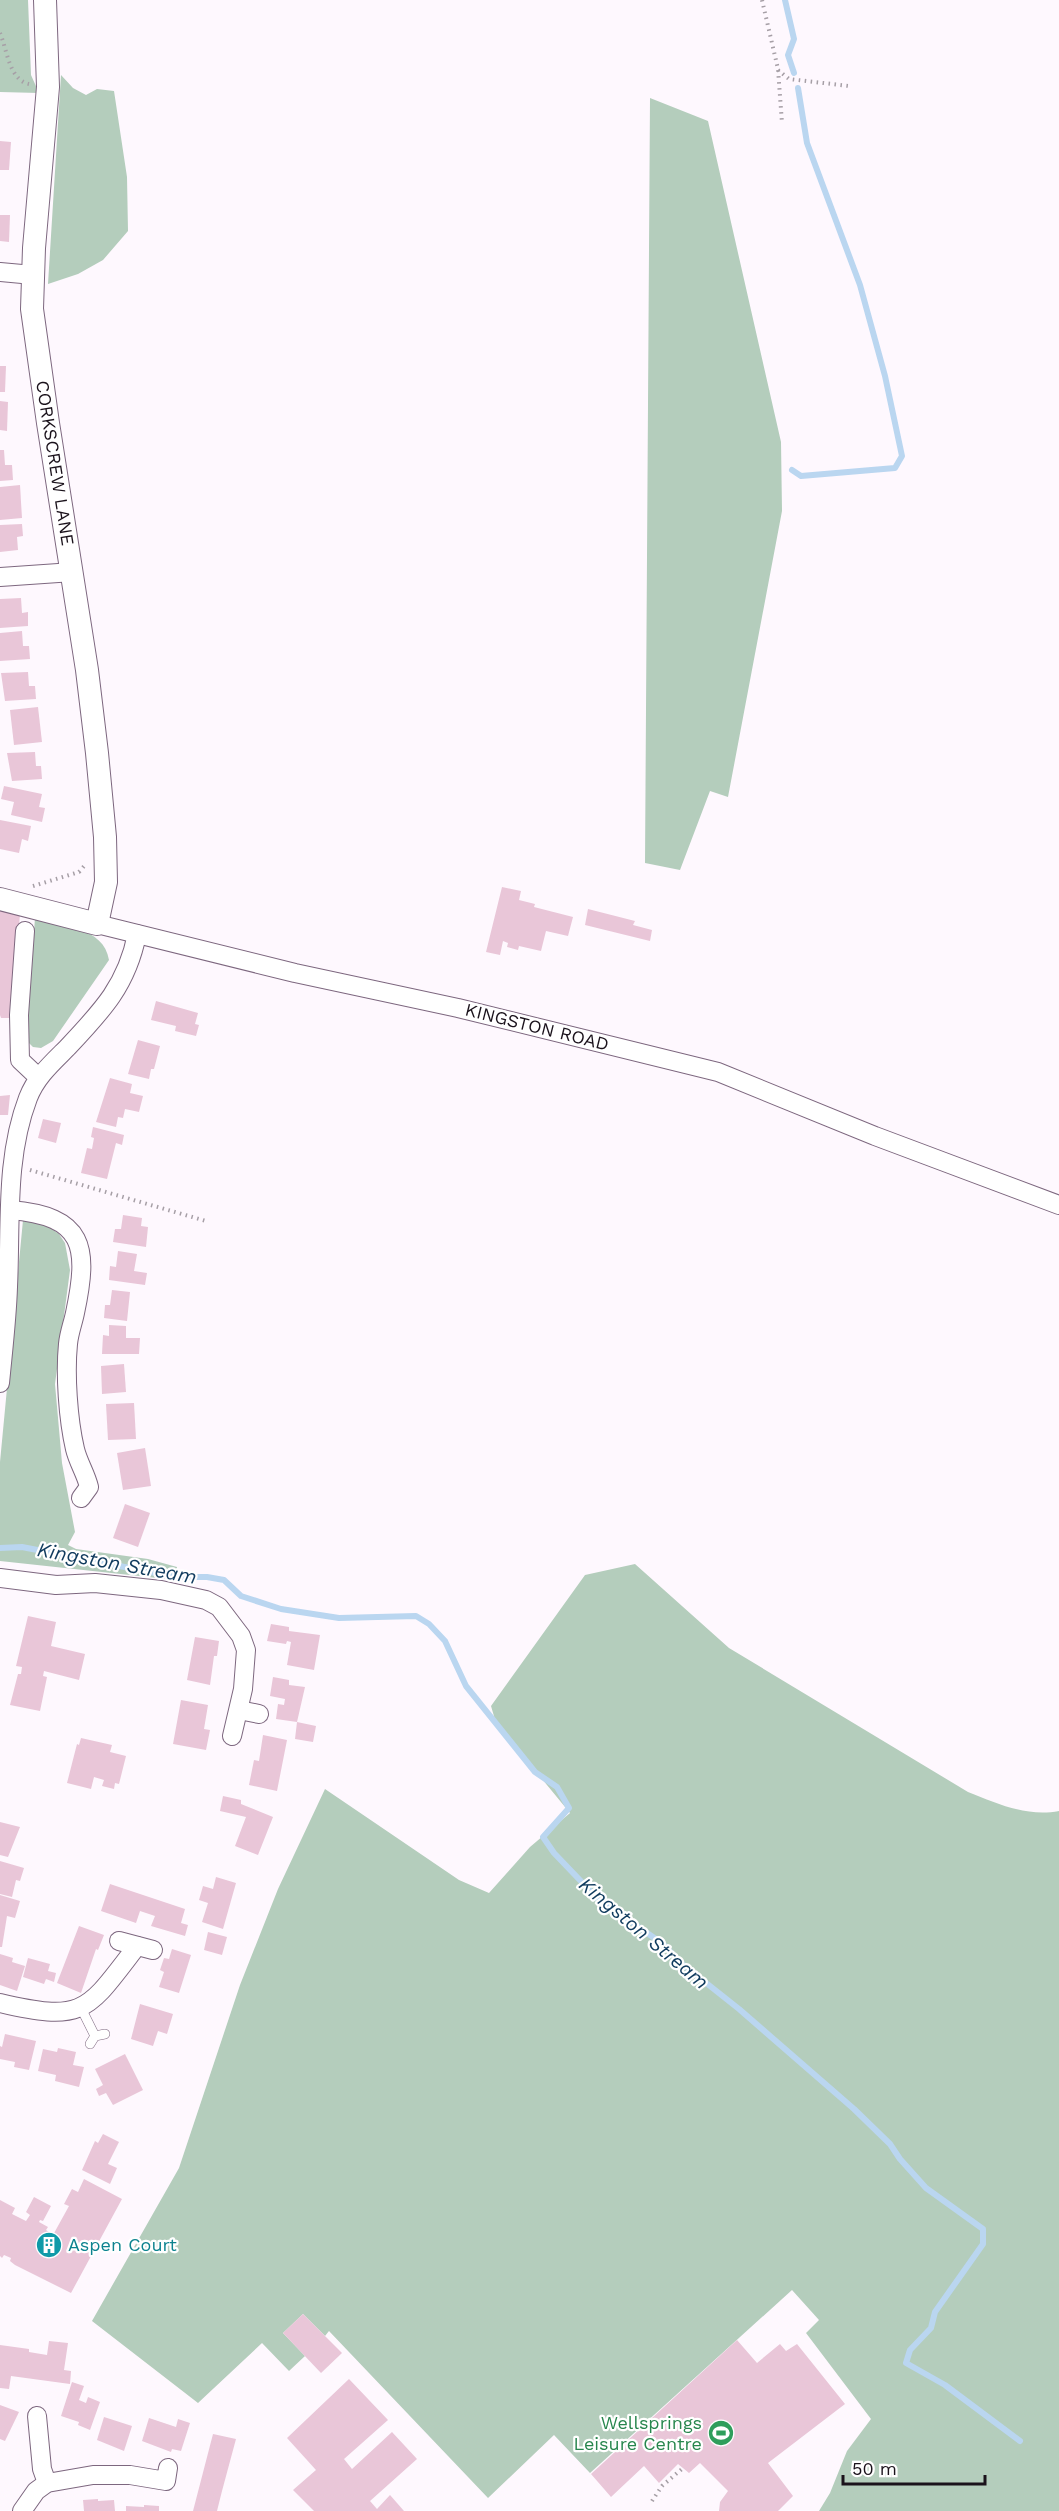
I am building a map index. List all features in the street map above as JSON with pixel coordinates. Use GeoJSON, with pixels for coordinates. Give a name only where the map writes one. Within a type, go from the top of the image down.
{"type":"FeatureCollection","features":[{"type":"Feature","properties":{"kind":"street","name":"CORKSCREW LANE"},"geometry":{"type":"LineString","coordinates":[[45,0],[48,87],[33,275],[35,337],[87,670],[105,837],[106,882],[97,924]]}},
{"type":"Feature","properties":{"kind":"street"},"geometry":{"type":"LineString","coordinates":[[0,272],[33,275]]}},
{"type":"Feature","properties":{"kind":"street"},"geometry":{"type":"LineString","coordinates":[[0,577],[73,572]]}},
{"type":"Feature","properties":{"kind":"street","name":"KINGSTON ROAD"},"geometry":{"type":"LineString","coordinates":[[0,898],[295,973],[458,1008],[718,1072],[875,1136],[1059,1205]]}},
{"type":"Feature","properties":{"kind":"street"},"geometry":{"type":"LineString","coordinates":[[25,931],[19,1015],[20,1060],[38,1077]]}},
{"type":"Feature","properties":{"kind":"street"},"geometry":{"type":"LineString","coordinates":[[0,1383],[8,1290],[12,1166],[22,1119],[38,1077],[111,998],[128,969],[137,933]]}},
{"type":"Feature","properties":{"kind":"street"},"geometry":{"type":"LineString","coordinates":[[10,1210],[46,1215],[67,1226],[78,1244],[82,1258],[81,1281],[68,1344],[68,1380],[75,1450],[91,1491]]}},
{"type":"Feature","properties":{"kind":"street"},"geometry":{"type":"LineString","coordinates":[[0,1578],[56,1585],[95,1583],[150,1588],[206,1600],[219,1607],[241,1636],[246,1650],[246,1668],[232,1736]]}},
{"type":"Feature","properties":{"kind":"street"},"geometry":{"type":"LineString","coordinates":[[239,1710],[258,1714]]}},
{"type":"Feature","properties":{"kind":"street"},"geometry":{"type":"LineString","coordinates":[[0,2003],[36,2012],[69,2012],[81,2008],[101,1993],[145,1948],[119,1941]]}},
{"type":"Feature","properties":{"kind":"street"},"geometry":{"type":"LineString","coordinates":[[37,2416],[42,2469],[46,2483]]}},
{"type":"Feature","properties":{"kind":"street"},"geometry":{"type":"LineString","coordinates":[[22,2511],[36,2491],[46,2483],[93,2475],[130,2475],[166,2481]]}},
{"type":"Feature","properties":{"kind":"lane"},"geometry":{"type":"LineString","coordinates":[[81,2008],[97,2038]]}},
{"type":"Feature","properties":{"kind":"path"},"geometry":{"type":"LineString","coordinates":[[762,0],[778,69],[782,123]]}},
{"type":"Feature","properties":{"kind":"path"},"geometry":{"type":"LineString","coordinates":[[0,33],[12,69],[24,83],[48,87]]}},
{"type":"Feature","properties":{"kind":"path"},"geometry":{"type":"LineString","coordinates":[[778,69],[789,79],[849,86]]}},
{"type":"Feature","properties":{"kind":"path"},"geometry":{"type":"LineString","coordinates":[[26,905],[33,886],[79,872],[91,857]]}},
{"type":"Feature","properties":{"kind":"path"},"geometry":{"type":"LineString","coordinates":[[12,1166],[66,1179],[206,1221]]}},
{"type":"Feature","properties":{"kind":"path"},"geometry":{"type":"LineString","coordinates":[[652,2501],[663,2486],[683,2468]]}},
{"type":"Feature","properties":{"kind":"green space"},"geometry":{"type":"Polygon","coordinates":[[[0,0],[28,0],[31,75],[39,93],[0,92],[0,0]]]}},
{"type":"Feature","properties":{"kind":"green space"},"geometry":{"type":"Polygon","coordinates":[[[61,75],[73,88],[86,95],[97,89],[114,91],[127,177],[128,231],[103,260],[78,274],[48,284],[61,75]]]}},
{"type":"Feature","properties":{"kind":"green space"},"geometry":{"type":"Polygon","coordinates":[[[650,98],[708,121],[781,442],[782,511],[728,797],[710,791],[680,870],[645,863],[650,98]]]}},
{"type":"Feature","properties":{"kind":"green space"},"geometry":{"type":"Polygon","coordinates":[[[35,918],[91,934],[105,949],[109,960],[53,1041],[41,1048],[33,1047],[26,1040],[35,918]]]}},
{"type":"Feature","properties":{"kind":"green space"},"geometry":{"type":"Polygon","coordinates":[[[23,1220],[45,1224],[59,1234],[65,1243],[70,1270],[55,1384],[62,1463],[75,1532],[68,1545],[76,1549],[148,1559],[177,1567],[176,1580],[0,1561],[0,1462],[23,1220]]]}},
{"type":"Feature","properties":{"kind":"green space"},"geometry":{"type":"Polygon","coordinates":[[[635,1564],[729,1648],[968,1792],[1024,1811],[1059,1811],[1059,2511],[819,2511],[830,2493],[847,2451],[871,2419],[806,2333],[819,2320],[792,2290],[590,2473],[554,2435],[488,2498],[329,2331],[325,2336],[303,2314],[283,2333],[305,2356],[289,2371],[262,2343],[198,2403],[92,2321],[179,2168],[240,1985],[278,1889],[325,1789],[459,1880],[489,1893],[530,1847],[570,1813],[496,1723],[491,1706],[585,1575],[635,1564]]]}},
{"type":"Feature","properties":{"kind":"building"},"geometry":{"type":"Polygon","coordinates":[[[0,141],[11,142],[9,170],[0,170],[0,141]]]}},
{"type":"Feature","properties":{"kind":"building"},"geometry":{"type":"Polygon","coordinates":[[[0,215],[10,215],[9,242],[0,241],[0,215]]]}},
{"type":"Feature","properties":{"kind":"building"},"geometry":{"type":"Polygon","coordinates":[[[0,366],[6,366],[5,392],[0,392],[0,366]]]}},
{"type":"Feature","properties":{"kind":"building"},"geometry":{"type":"Polygon","coordinates":[[[0,401],[8,402],[7,431],[0,430],[0,401]]]}},
{"type":"Feature","properties":{"kind":"building"},"geometry":{"type":"Polygon","coordinates":[[[0,450],[4,450],[5,465],[12,465],[13,480],[0,481],[0,450]]]}},
{"type":"Feature","properties":{"kind":"building"},"geometry":{"type":"Polygon","coordinates":[[[20,485],[22,518],[0,520],[0,487],[20,485]]]}},
{"type":"Feature","properties":{"kind":"building"},"geometry":{"type":"Polygon","coordinates":[[[22,524],[23,536],[17,537],[18,550],[0,552],[0,525],[22,524]]]}},
{"type":"Feature","properties":{"kind":"building"},"geometry":{"type":"Polygon","coordinates":[[[21,598],[22,613],[28,612],[28,626],[0,628],[0,599],[21,598]]]}},
{"type":"Feature","properties":{"kind":"building"},"geometry":{"type":"Polygon","coordinates":[[[22,631],[23,646],[29,646],[30,659],[0,661],[0,633],[22,631]]]}},
{"type":"Feature","properties":{"kind":"building"},"geometry":{"type":"Polygon","coordinates":[[[28,672],[29,686],[35,686],[36,699],[5,701],[1,673],[28,672]]]}},
{"type":"Feature","properties":{"kind":"building"},"geometry":{"type":"Polygon","coordinates":[[[38,707],[42,742],[14,745],[10,710],[38,707]]]}},
{"type":"Feature","properties":{"kind":"building"},"geometry":{"type":"Polygon","coordinates":[[[35,752],[36,766],[41,766],[42,779],[12,781],[7,753],[35,752]]]}},
{"type":"Feature","properties":{"kind":"building"},"geometry":{"type":"Polygon","coordinates":[[[4,786],[42,794],[39,807],[45,808],[42,822],[11,815],[14,802],[1,799],[4,786]]]}},
{"type":"Feature","properties":{"kind":"building"},"geometry":{"type":"Polygon","coordinates":[[[0,820],[31,826],[28,841],[22,839],[19,853],[0,849],[0,820]]]}},
{"type":"Feature","properties":{"kind":"building"},"geometry":{"type":"Polygon","coordinates":[[[502,887],[521,891],[519,900],[535,904],[534,907],[573,917],[568,936],[546,931],[541,951],[519,946],[518,950],[507,947],[508,943],[503,941],[500,955],[486,952],[502,887]]]}},
{"type":"Feature","properties":{"kind":"building"},"geometry":{"type":"Polygon","coordinates":[[[588,909],[635,921],[633,925],[652,930],[650,941],[585,925],[588,909]]]}},
{"type":"Feature","properties":{"kind":"building"},"geometry":{"type":"Polygon","coordinates":[[[0,910],[20,914],[11,1018],[1,1018],[0,1015],[0,910]]]}},
{"type":"Feature","properties":{"kind":"building"},"geometry":{"type":"Polygon","coordinates":[[[156,1001],[198,1013],[195,1024],[199,1025],[196,1036],[175,1031],[176,1026],[151,1020],[156,1001]]]}},
{"type":"Feature","properties":{"kind":"building"},"geometry":{"type":"Polygon","coordinates":[[[138,1040],[160,1046],[149,1079],[128,1074],[138,1040]]]}},
{"type":"Feature","properties":{"kind":"building"},"geometry":{"type":"Polygon","coordinates":[[[110,1078],[132,1084],[130,1093],[143,1096],[139,1112],[125,1109],[123,1118],[118,1117],[116,1127],[96,1122],[110,1078]]]}},
{"type":"Feature","properties":{"kind":"building"},"geometry":{"type":"Polygon","coordinates":[[[10,1095],[8,1115],[0,1115],[0,1096],[10,1095]]]}},
{"type":"Feature","properties":{"kind":"building"},"geometry":{"type":"Polygon","coordinates":[[[43,1119],[61,1123],[56,1143],[38,1138],[43,1119]]]}},
{"type":"Feature","properties":{"kind":"building"},"geometry":{"type":"Polygon","coordinates":[[[93,1127],[124,1135],[122,1145],[116,1143],[107,1179],[81,1173],[87,1148],[92,1149],[93,1127]]]}},
{"type":"Feature","properties":{"kind":"building"},"geometry":{"type":"Polygon","coordinates":[[[123,1215],[142,1218],[141,1226],[148,1227],[146,1247],[113,1242],[115,1229],[121,1229],[123,1215]]]}},
{"type":"Feature","properties":{"kind":"building"},"geometry":{"type":"Polygon","coordinates":[[[118,1251],[137,1254],[134,1271],[147,1273],[145,1285],[109,1280],[110,1266],[116,1267],[118,1251]]]}},
{"type":"Feature","properties":{"kind":"building"},"geometry":{"type":"Polygon","coordinates":[[[112,1290],[130,1292],[127,1321],[104,1318],[105,1305],[110,1305],[112,1290]]]}},
{"type":"Feature","properties":{"kind":"building"},"geometry":{"type":"Polygon","coordinates":[[[109,1325],[126,1326],[126,1338],[140,1338],[139,1354],[102,1354],[103,1335],[109,1336],[109,1325]]]}},
{"type":"Feature","properties":{"kind":"building"},"geometry":{"type":"Polygon","coordinates":[[[124,1364],[126,1392],[102,1394],[101,1366],[124,1364]]]}},
{"type":"Feature","properties":{"kind":"building"},"geometry":{"type":"Polygon","coordinates":[[[134,1403],[136,1439],[108,1440],[106,1404],[134,1403]]]}},
{"type":"Feature","properties":{"kind":"building"},"geometry":{"type":"Polygon","coordinates":[[[145,1448],[151,1486],[123,1490],[117,1453],[145,1448]]]}},
{"type":"Feature","properties":{"kind":"building"},"geometry":{"type":"Polygon","coordinates":[[[125,1504],[150,1513],[138,1547],[113,1538],[125,1504]]]}},
{"type":"Feature","properties":{"kind":"building"},"geometry":{"type":"Polygon","coordinates":[[[28,1616],[56,1622],[51,1646],[85,1654],[79,1680],[44,1671],[43,1676],[47,1677],[40,1711],[10,1705],[18,1674],[21,1674],[22,1667],[16,1666],[28,1616]]]}},
{"type":"Feature","properties":{"kind":"building"},"geometry":{"type":"Polygon","coordinates":[[[271,1624],[289,1627],[289,1631],[320,1635],[314,1670],[287,1665],[291,1642],[287,1641],[286,1644],[267,1641],[271,1624]]]}},
{"type":"Feature","properties":{"kind":"building"},"geometry":{"type":"Polygon","coordinates":[[[195,1637],[219,1641],[217,1656],[214,1656],[210,1685],[187,1680],[195,1637]]]}},
{"type":"Feature","properties":{"kind":"building"},"geometry":{"type":"Polygon","coordinates":[[[273,1677],[289,1680],[289,1685],[305,1687],[297,1722],[276,1719],[278,1704],[284,1705],[285,1699],[270,1696],[273,1677]]]}},
{"type":"Feature","properties":{"kind":"building"},"geometry":{"type":"Polygon","coordinates":[[[181,1700],[208,1705],[204,1729],[210,1730],[206,1750],[173,1744],[181,1700]]]}},
{"type":"Feature","properties":{"kind":"building"},"geometry":{"type":"Polygon","coordinates":[[[297,1722],[316,1726],[313,1742],[295,1739],[297,1722]]]}},
{"type":"Feature","properties":{"kind":"building"},"geometry":{"type":"Polygon","coordinates":[[[263,1735],[287,1740],[277,1791],[249,1785],[254,1760],[259,1761],[263,1735]]]}},
{"type":"Feature","properties":{"kind":"building"},"geometry":{"type":"Polygon","coordinates":[[[81,1738],[112,1745],[110,1752],[126,1756],[119,1784],[115,1783],[114,1789],[102,1786],[104,1780],[94,1777],[91,1789],[67,1783],[77,1744],[79,1745],[81,1738]]]}},
{"type":"Feature","properties":{"kind":"building"},"geometry":{"type":"Polygon","coordinates":[[[223,1796],[241,1800],[241,1804],[273,1817],[258,1855],[235,1846],[246,1817],[220,1811],[223,1796]]]}},
{"type":"Feature","properties":{"kind":"building"},"geometry":{"type":"Polygon","coordinates":[[[0,1822],[20,1827],[8,1857],[0,1855],[0,1822]]]}},
{"type":"Feature","properties":{"kind":"building"},"geometry":{"type":"Polygon","coordinates":[[[0,1861],[24,1868],[20,1881],[16,1880],[12,1897],[0,1894],[0,1861]]]}},
{"type":"Feature","properties":{"kind":"building"},"geometry":{"type":"Polygon","coordinates":[[[216,1877],[236,1883],[223,1929],[202,1922],[208,1903],[199,1900],[203,1886],[213,1889],[216,1877]]]}},
{"type":"Feature","properties":{"kind":"building"},"geometry":{"type":"Polygon","coordinates":[[[110,1884],[185,1909],[181,1923],[188,1925],[185,1936],[151,1926],[155,1916],[140,1911],[136,1923],[101,1911],[110,1884]]]}},
{"type":"Feature","properties":{"kind":"building"},"geometry":{"type":"Polygon","coordinates":[[[0,1895],[20,1901],[15,1918],[7,1916],[2,1947],[0,1947],[0,1895]]]}},
{"type":"Feature","properties":{"kind":"building"},"geometry":{"type":"Polygon","coordinates":[[[79,1926],[104,1935],[98,1950],[96,1949],[81,1993],[57,1983],[79,1926]]]}},
{"type":"Feature","properties":{"kind":"building"},"geometry":{"type":"Polygon","coordinates":[[[208,1932],[227,1937],[222,1955],[204,1950],[208,1932]]]}},
{"type":"Feature","properties":{"kind":"building"},"geometry":{"type":"Polygon","coordinates":[[[172,1949],[191,1955],[179,1993],[159,1987],[164,1972],[160,1970],[164,1958],[169,1959],[172,1949]]]}},
{"type":"Feature","properties":{"kind":"building"},"geometry":{"type":"Polygon","coordinates":[[[0,1954],[13,1958],[12,1962],[25,1966],[17,1991],[0,1985],[0,1954]]]}},
{"type":"Feature","properties":{"kind":"building"},"geometry":{"type":"Polygon","coordinates":[[[28,1958],[50,1964],[48,1971],[56,1973],[54,1982],[46,1979],[44,1984],[23,1977],[28,1958]]]}},
{"type":"Feature","properties":{"kind":"building"},"geometry":{"type":"Polygon","coordinates":[[[140,2004],[173,2014],[167,2034],[158,2031],[153,2046],[131,2039],[140,2004]]]}},
{"type":"Feature","properties":{"kind":"building"},"geometry":{"type":"Polygon","coordinates":[[[5,2034],[36,2041],[29,2070],[14,2067],[15,2062],[0,2059],[0,2046],[2,2047],[5,2034]]]}},
{"type":"Feature","properties":{"kind":"building"},"geometry":{"type":"Polygon","coordinates":[[[58,2048],[76,2052],[73,2065],[84,2067],[79,2087],[55,2081],[56,2075],[38,2071],[43,2049],[57,2052],[58,2048]]]}},
{"type":"Feature","properties":{"kind":"building"},"geometry":{"type":"Polygon","coordinates":[[[125,2054],[143,2090],[113,2105],[106,2093],[99,2096],[96,2089],[103,2085],[95,2069],[125,2054]]]}},
{"type":"Feature","properties":{"kind":"building"},"geometry":{"type":"Polygon","coordinates":[[[103,2134],[119,2142],[108,2164],[117,2168],[110,2184],[82,2170],[95,2141],[98,2143],[103,2134]]]}},
{"type":"Feature","properties":{"kind":"building","name":"Aspen Court"},"geometry":{"type":"Polygon","coordinates":[[[84,2179],[122,2199],[71,2293],[15,2265],[10,2261],[11,2258],[0,2256],[0,2200],[15,2208],[12,2214],[26,2221],[30,2215],[26,2212],[34,2197],[51,2206],[43,2221],[39,2222],[48,2227],[46,2230],[53,2235],[69,2206],[64,2204],[72,2189],[78,2192],[84,2179]]]}},
{"type":"Feature","properties":{"kind":"building"},"geometry":{"type":"Polygon","coordinates":[[[303,2314],[342,2353],[321,2373],[283,2333],[303,2314]]]}},
{"type":"Feature","properties":{"kind":"building","name":"Wellsprings Leisure Centre"},"geometry":{"type":"Polygon","coordinates":[[[737,2340],[757,2363],[780,2344],[786,2351],[797,2344],[845,2404],[768,2463],[793,2496],[778,2511],[719,2511],[720,2502],[728,2491],[700,2463],[689,2473],[678,2464],[659,2483],[644,2466],[611,2497],[591,2474],[737,2340]]]}},
{"type":"Feature","properties":{"kind":"building"},"geometry":{"type":"Polygon","coordinates":[[[49,2341],[68,2343],[64,2370],[71,2371],[70,2384],[11,2376],[9,2389],[0,2388],[0,2345],[29,2349],[29,2352],[47,2355],[49,2341]]]}},
{"type":"Feature","properties":{"kind":"building"},"geometry":{"type":"Polygon","coordinates":[[[349,2379],[388,2420],[344,2459],[352,2469],[392,2432],[417,2459],[370,2501],[377,2509],[390,2495],[404,2511],[314,2511],[293,2490],[316,2470],[287,2438],[349,2379]]]}},
{"type":"Feature","properties":{"kind":"building"},"geometry":{"type":"Polygon","coordinates":[[[72,2382],[84,2386],[79,2400],[86,2403],[88,2397],[100,2402],[90,2430],[78,2425],[79,2422],[61,2416],[72,2382]]]}},
{"type":"Feature","properties":{"kind":"building"},"geometry":{"type":"Polygon","coordinates":[[[0,2405],[19,2412],[5,2441],[0,2439],[0,2405]]]}},
{"type":"Feature","properties":{"kind":"building"},"geometry":{"type":"Polygon","coordinates":[[[104,2417],[132,2426],[124,2451],[97,2440],[104,2417]]]}},
{"type":"Feature","properties":{"kind":"building"},"geometry":{"type":"Polygon","coordinates":[[[149,2418],[176,2427],[178,2419],[190,2423],[181,2451],[172,2449],[171,2452],[142,2441],[149,2418]]]}},
{"type":"Feature","properties":{"kind":"building"},"geometry":{"type":"Polygon","coordinates":[[[213,2434],[236,2439],[217,2511],[193,2511],[213,2434]]]}},
{"type":"Feature","properties":{"kind":"building"},"geometry":{"type":"Polygon","coordinates":[[[98,2499],[98,2501],[114,2500],[115,2511],[84,2511],[83,2500],[98,2499]]]}},
{"type":"Feature","properties":{"kind":"building"},"geometry":{"type":"Polygon","coordinates":[[[144,2505],[159,2506],[159,2511],[126,2511],[126,2506],[144,2507],[144,2505]]]}},
{"type":"Feature","properties":{"kind":"waterway"},"geometry":{"type":"LineString","coordinates":[[785,0],[794,39],[788,55],[794,73]]}},
{"type":"Feature","properties":{"kind":"waterway"},"geometry":{"type":"LineString","coordinates":[[792,470],[801,476],[895,468],[902,456],[885,376],[860,285],[807,143],[798,88]]}},
{"type":"Feature","properties":{"kind":"waterway","name":"Kingston Stream"},"geometry":{"type":"LineString","coordinates":[[0,1548],[22,1547],[176,1577],[207,1577],[224,1580],[241,1596],[281,1609],[339,1618],[416,1616],[429,1624],[445,1641],[466,1686],[535,1772],[557,1787],[569,1808],[543,1837],[554,1853],[598,1899],[663,1944],[681,1963],[739,2009],[854,2109],[890,2144],[926,2188],[983,2229],[983,2244],[935,2312],[931,2328],[910,2350],[906,2363],[945,2385],[1020,2441]]}},
{"type":"Feature","properties":{"kind":"place","name":"Aspen Court"},"geometry":{"type":"Point","coordinates":[49,2245]}},
{"type":"Feature","properties":{"kind":"place","name":"Wellsprings Leisure Centre"},"geometry":{"type":"Point","coordinates":[721,2433]}}]}
